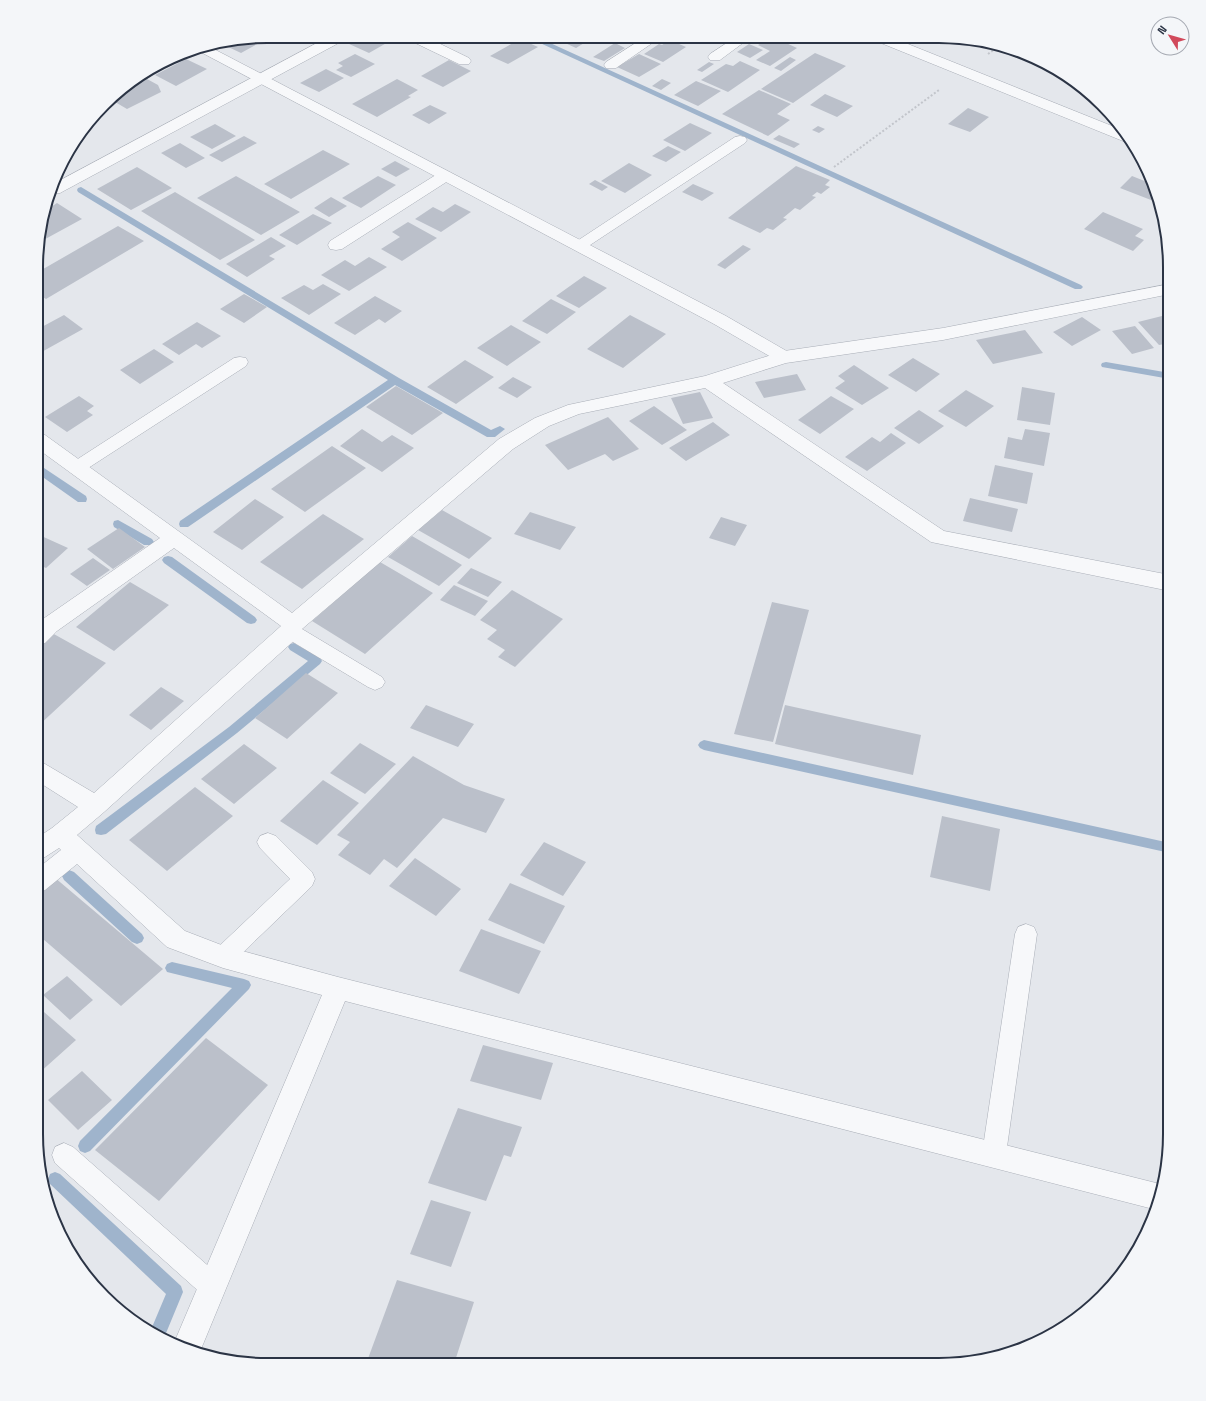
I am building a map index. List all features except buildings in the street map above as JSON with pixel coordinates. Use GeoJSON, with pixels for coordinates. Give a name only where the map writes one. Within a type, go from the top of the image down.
{"type":"FeatureCollection","features":[{"type":"Feature","properties":{"kind":"street"},"geometry":{"type":"LineString","coordinates":[[57,188],[329,43]]}},
{"type":"Feature","properties":{"kind":"street"},"geometry":{"type":"LineString","coordinates":[[894,43],[1119,134]]}},
{"type":"Feature","properties":{"kind":"street"},"geometry":{"type":"LineString","coordinates":[[207,52],[720,320],[784,357]]}},
{"type":"Feature","properties":{"kind":"street"},"geometry":{"type":"LineString","coordinates":[[336,245],[445,176]]}},
{"type":"Feature","properties":{"kind":"street"},"geometry":{"type":"LineString","coordinates":[[43,846],[60,835],[95,806],[291,627],[506,444],[542,422],[575,409],[708,381],[784,357],[943,334],[1163,290]]}},
{"type":"Feature","properties":{"kind":"street"},"geometry":{"type":"LineString","coordinates":[[708,381],[938,537],[1163,582]]}},
{"type":"Feature","properties":{"kind":"street"},"geometry":{"type":"LineString","coordinates":[[43,444],[174,538],[291,627]]}},
{"type":"Feature","properties":{"kind":"street"},"geometry":{"type":"LineString","coordinates":[[43,631],[174,538]]}},
{"type":"Feature","properties":{"kind":"street"},"geometry":{"type":"LineString","coordinates":[[43,774],[95,806]]}},
{"type":"Feature","properties":{"kind":"street"},"geometry":{"type":"LineString","coordinates":[[60,835],[176,939],[224,957],[338,988],[1154,1195]]}},
{"type":"Feature","properties":{"kind":"street"},"geometry":{"type":"LineString","coordinates":[[43,878],[78,850]]}},
{"type":"Feature","properties":{"kind":"street"},"geometry":{"type":"LineString","coordinates":[[188,1344],[338,988]]}},
{"type":"Feature","properties":{"kind":"lane"},"geometry":{"type":"LineString","coordinates":[[427,43],[464,61]]}},
{"type":"Feature","properties":{"kind":"lane"},"geometry":{"type":"LineString","coordinates":[[611,65],[645,43]]}},
{"type":"Feature","properties":{"kind":"lane"},"geometry":{"type":"LineString","coordinates":[[715,57],[736,43]]}},
{"type":"Feature","properties":{"kind":"lane"},"geometry":{"type":"LineString","coordinates":[[579,246],[740,140]]}},
{"type":"Feature","properties":{"kind":"lane"},"geometry":{"type":"LineString","coordinates":[[76,468],[240,362]]}},
{"type":"Feature","properties":{"kind":"lane"},"geometry":{"type":"LineString","coordinates":[[291,627],[375,682]]}},
{"type":"Feature","properties":{"kind":"lane"},"geometry":{"type":"LineString","coordinates":[[224,957],[304,879],[268,842]]}},
{"type":"Feature","properties":{"kind":"lane"},"geometry":{"type":"LineString","coordinates":[[994,1154],[1026,934]]}},
{"type":"Feature","properties":{"kind":"lane"},"geometry":{"type":"LineString","coordinates":[[64,1155],[213,1287]]}},
{"type":"Feature","properties":{"kind":"path"},"geometry":{"type":"LineString","coordinates":[[834,167],[964,72]]}},
{"type":"Feature","properties":{"kind":"waterway"},"geometry":{"type":"LineString","coordinates":[[544,43],[1078,287]]}},
{"type":"Feature","properties":{"kind":"waterway"},"geometry":{"type":"LineString","coordinates":[[81,190],[395,380]]}},
{"type":"Feature","properties":{"kind":"waterway"},"geometry":{"type":"LineString","coordinates":[[1106,365],[1163,375]]}},
{"type":"Feature","properties":{"kind":"waterway"},"geometry":{"type":"LineString","coordinates":[[184,524],[395,380]]}},
{"type":"Feature","properties":{"kind":"waterway"},"geometry":{"type":"LineString","coordinates":[[395,380],[491,435],[500,429]]}},
{"type":"Feature","properties":{"kind":"waterway"},"geometry":{"type":"LineString","coordinates":[[43,471],[82,499]]}},
{"type":"Feature","properties":{"kind":"waterway"},"geometry":{"type":"LineString","coordinates":[[118,524],[148,542]]}},
{"type":"Feature","properties":{"kind":"waterway"},"geometry":{"type":"LineString","coordinates":[[168,560],[251,620]]}},
{"type":"Feature","properties":{"kind":"waterway"},"geometry":{"type":"LineString","coordinates":[[101,830],[233,730],[316,661],[294,647]]}},
{"type":"Feature","properties":{"kind":"waterway"},"geometry":{"type":"LineString","coordinates":[[704,745],[1163,846]]}},
{"type":"Feature","properties":{"kind":"waterway"},"geometry":{"type":"LineString","coordinates":[[69,876],[137,938]]}},
{"type":"Feature","properties":{"kind":"waterway"},"geometry":{"type":"LineString","coordinates":[[85,1146],[244,985],[172,968]]}},
{"type":"Feature","properties":{"kind":"waterway"},"geometry":{"type":"LineString","coordinates":[[55,1179],[175,1292],[159,1330]]}}]}
